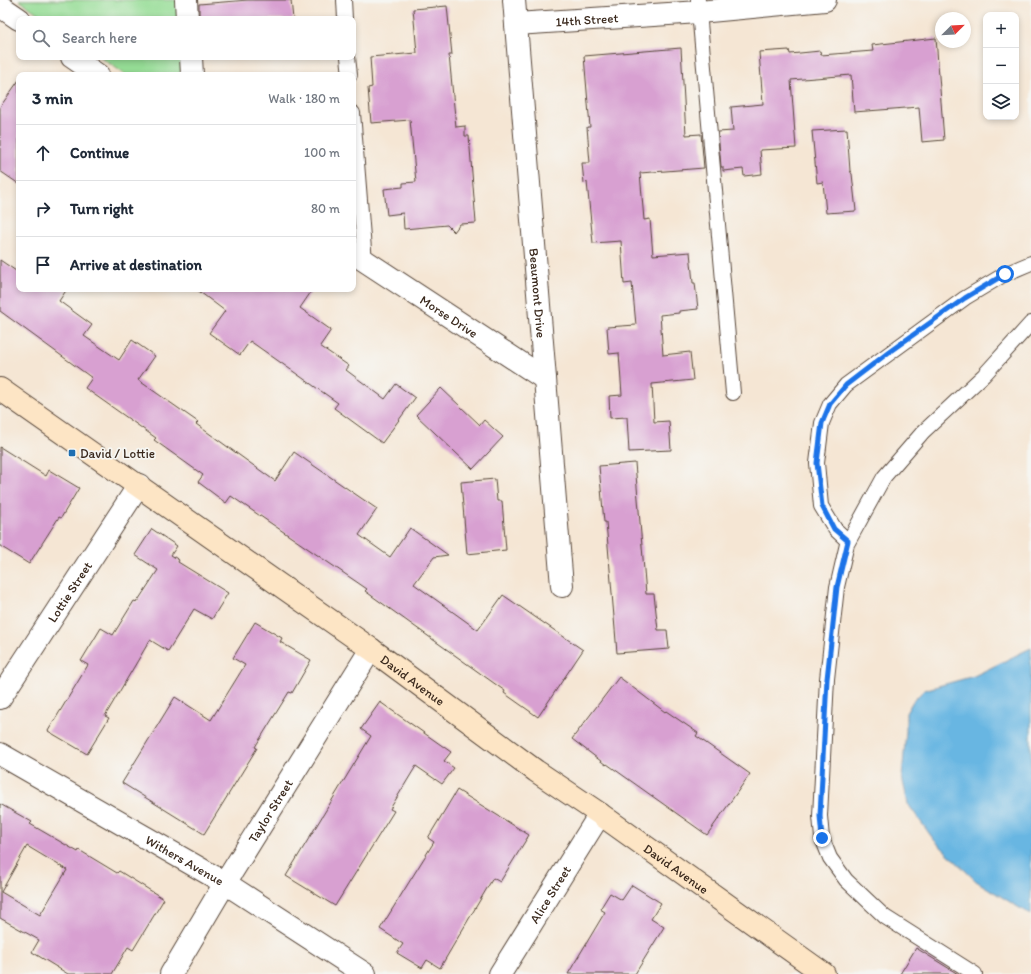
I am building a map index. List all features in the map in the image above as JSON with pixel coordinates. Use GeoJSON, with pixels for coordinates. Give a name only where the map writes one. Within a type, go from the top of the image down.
{"type":"FeatureCollection","features":[{"type":"Feature","properties":{"kind":"main road","name":"David Avenue"},"geometry":{"type":"LineString","coordinates":[[0,388],[371,649],[536,771],[600,814],[824,974]]}},
{"type":"Feature","properties":{"kind":"street"},"geometry":{"type":"LineString","coordinates":[[186,0],[187,16]]}},
{"type":"Feature","properties":{"kind":"street","name":"Beaumont Drive"},"geometry":{"type":"LineString","coordinates":[[514,0],[562,586]]}},
{"type":"Feature","properties":{"kind":"street","name":"14th Street"},"geometry":{"type":"LineString","coordinates":[[516,24],[699,6],[825,0]]}},
{"type":"Feature","properties":{"kind":"street"},"geometry":{"type":"LineString","coordinates":[[0,6],[16,18]]}},
{"type":"Feature","properties":{"kind":"street"},"geometry":{"type":"LineString","coordinates":[[76,60],[94,72]]}},
{"type":"Feature","properties":{"kind":"street"},"geometry":{"type":"LineString","coordinates":[[191,60],[192,72]]}},
{"type":"Feature","properties":{"kind":"street","name":"Morse Drive"},"geometry":{"type":"LineString","coordinates":[[359,258],[545,379]]}},
{"type":"Feature","properties":{"kind":"street","name":"Lottie Street"},"geometry":{"type":"LineString","coordinates":[[0,698],[139,486]]}},
{"type":"Feature","properties":{"kind":"street","name":"Taylor Street"},"geometry":{"type":"LineString","coordinates":[[171,974],[225,883],[371,649]]}},
{"type":"Feature","properties":{"kind":"street","name":"Withers Avenue"},"geometry":{"type":"LineString","coordinates":[[0,754],[225,883],[365,974]]}},
{"type":"Feature","properties":{"kind":"street","name":"Alice Street"},"geometry":{"type":"LineString","coordinates":[[500,974],[600,814]]}},
{"type":"Feature","properties":{"kind":"lane"},"geometry":{"type":"LineString","coordinates":[[344,0],[345,16]]}},
{"type":"Feature","properties":{"kind":"lane"},"geometry":{"type":"LineString","coordinates":[[699,6],[733,393]]}},
{"type":"Feature","properties":{"kind":"lane"},"geometry":{"type":"LineString","coordinates":[[348,60],[350,72]]}},
{"type":"Feature","properties":{"kind":"lane"},"geometry":{"type":"LineString","coordinates":[[356,186],[359,258]]}},
{"type":"Feature","properties":{"kind":"lane"},"geometry":{"type":"LineString","coordinates":[[848,541],[834,529],[822,506],[817,463],[822,423],[830,404],[846,385],[965,298],[1005,274],[1031,263]]}},
{"type":"Feature","properties":{"kind":"lane"},"geometry":{"type":"LineString","coordinates":[[975,974],[886,917],[846,880],[830,858],[822,838],[820,816],[827,679],[837,587],[848,541],[884,477],[923,432],[984,374],[1031,323]]}},
{"type":"Feature","properties":{"kind":"green space"},"geometry":{"type":"Polygon","coordinates":[[[19,0],[178,0],[180,16],[42,16],[19,0]]]}},
{"type":"Feature","properties":{"kind":"green space"},"geometry":{"type":"Polygon","coordinates":[[[104,60],[183,60],[183,72],[122,72],[104,60]]]}},
{"type":"Feature","properties":{"kind":"water"},"geometry":{"type":"Polygon","coordinates":[[[1031,648],[1031,915],[976,881],[934,840],[908,804],[902,777],[906,713],[913,701],[924,690],[974,676],[1031,648]]]}},
{"type":"Feature","properties":{"kind":"building"},"geometry":{"type":"Polygon","coordinates":[[[248,0],[291,0],[293,16],[199,16],[199,4],[248,0]]]}},
{"type":"Feature","properties":{"kind":"building"},"geometry":{"type":"Polygon","coordinates":[[[447,6],[452,55],[449,55],[456,127],[465,126],[465,136],[469,136],[476,223],[460,224],[454,232],[447,225],[404,229],[403,213],[387,215],[384,189],[403,187],[403,183],[416,182],[410,120],[371,123],[368,88],[372,87],[370,57],[417,53],[413,9],[447,6]]]}},
{"type":"Feature","properties":{"kind":"building"},"geometry":{"type":"Polygon","coordinates":[[[935,38],[944,140],[922,142],[919,107],[854,112],[851,75],[791,80],[796,148],[760,150],[762,174],[744,176],[743,169],[723,171],[723,167],[721,167],[718,132],[733,131],[731,107],[763,104],[759,52],[789,50],[790,54],[820,51],[821,55],[873,51],[872,45],[935,38]]]}},
{"type":"Feature","properties":{"kind":"building"},"geometry":{"type":"Polygon","coordinates":[[[681,48],[686,135],[701,134],[704,168],[640,173],[644,220],[650,219],[653,255],[690,252],[693,283],[695,283],[698,309],[660,315],[663,355],[690,352],[693,380],[652,384],[654,422],[669,421],[671,450],[629,452],[627,417],[610,418],[609,396],[622,395],[619,353],[609,354],[607,327],[636,325],[632,283],[624,284],[621,241],[593,243],[587,182],[584,183],[582,163],[590,163],[587,127],[590,127],[584,56],[681,48]]]}},
{"type":"Feature","properties":{"kind":"building"},"geometry":{"type":"Polygon","coordinates":[[[16,84],[16,182],[0,171],[0,107],[16,84]]]}},
{"type":"Feature","properties":{"kind":"building"},"geometry":{"type":"Polygon","coordinates":[[[847,129],[850,171],[852,174],[856,211],[826,213],[823,182],[817,183],[812,131],[847,129]]]}},
{"type":"Feature","properties":{"kind":"building"},"geometry":{"type":"Polygon","coordinates":[[[0,260],[16,271],[16,292],[65,292],[59,301],[92,325],[84,336],[119,360],[132,340],[155,356],[138,380],[198,422],[196,424],[275,481],[294,452],[377,509],[359,535],[390,557],[410,528],[448,555],[434,557],[414,584],[478,630],[503,595],[583,650],[538,717],[504,693],[505,691],[365,591],[367,589],[231,496],[226,503],[198,482],[203,475],[154,440],[156,438],[85,388],[92,378],[0,311],[0,260]]]}},
{"type":"Feature","properties":{"kind":"building"},"geometry":{"type":"Polygon","coordinates":[[[200,292],[311,292],[300,308],[331,330],[320,346],[349,366],[346,370],[385,399],[396,384],[415,398],[382,443],[334,408],[338,403],[250,341],[240,355],[209,333],[225,311],[200,292]]]}},
{"type":"Feature","properties":{"kind":"building"},"geometry":{"type":"Polygon","coordinates":[[[441,388],[480,425],[484,420],[503,437],[473,469],[416,415],[441,388]]]}},
{"type":"Feature","properties":{"kind":"building"},"geometry":{"type":"Polygon","coordinates":[[[0,447],[46,476],[49,470],[79,488],[61,518],[59,517],[29,564],[0,546],[0,447]]]}},
{"type":"Feature","properties":{"kind":"building"},"geometry":{"type":"Polygon","coordinates":[[[635,463],[646,594],[654,594],[658,630],[667,630],[669,649],[617,653],[606,522],[604,522],[599,466],[635,463]]]}},
{"type":"Feature","properties":{"kind":"building"},"geometry":{"type":"Polygon","coordinates":[[[495,479],[497,501],[502,501],[506,550],[467,554],[461,482],[495,479]]]}},
{"type":"Feature","properties":{"kind":"building"},"geometry":{"type":"Polygon","coordinates":[[[152,529],[177,546],[171,555],[179,560],[178,562],[228,593],[212,619],[194,609],[168,651],[150,640],[105,716],[109,718],[87,754],[48,731],[88,665],[81,661],[101,628],[113,635],[134,601],[137,602],[158,570],[135,555],[152,529]]]}},
{"type":"Feature","properties":{"kind":"building"},"geometry":{"type":"Polygon","coordinates":[[[255,622],[282,638],[280,642],[311,660],[292,693],[289,692],[255,747],[257,748],[204,834],[122,783],[175,697],[211,720],[245,665],[233,658],[255,622]]]}},
{"type":"Feature","properties":{"kind":"building"},"geometry":{"type":"Polygon","coordinates":[[[619,677],[665,712],[666,711],[698,733],[696,736],[750,774],[707,835],[607,764],[606,765],[572,739],[619,677]]]}},
{"type":"Feature","properties":{"kind":"building"},"geometry":{"type":"Polygon","coordinates":[[[380,702],[451,752],[444,761],[454,768],[442,784],[416,766],[390,809],[394,811],[335,906],[286,876],[371,736],[361,729],[380,702]]]}},
{"type":"Feature","properties":{"kind":"building"},"geometry":{"type":"Polygon","coordinates":[[[457,790],[529,835],[500,882],[493,878],[440,968],[427,960],[422,968],[397,953],[403,944],[380,929],[434,842],[428,838],[457,790]]]}},
{"type":"Feature","properties":{"kind":"building"},"geometry":{"type":"Polygon","coordinates":[[[0,804],[32,822],[30,824],[78,852],[79,850],[117,873],[119,871],[164,899],[133,950],[128,947],[112,974],[68,974],[32,952],[39,940],[0,918],[0,804]],[[27,846],[1,892],[40,915],[67,870],[27,846]]]}},
{"type":"Feature","properties":{"kind":"building"},"geometry":{"type":"Polygon","coordinates":[[[632,885],[661,903],[651,919],[664,927],[635,974],[568,974],[605,912],[600,909],[610,893],[622,900],[632,885]]]}},
{"type":"Feature","properties":{"kind":"building"},"geometry":{"type":"Polygon","coordinates":[[[916,948],[958,974],[900,974],[916,948]]]}},
{"type":"Feature","properties":{"kind":"place","name":"David / Lottie"},"geometry":{"type":"Point","coordinates":[72,453]}},
{"type":"Feature","properties":{"kind":"route"},"geometry":{"type":"LineString","coordinates":[[822,838],[820,816],[827,679],[837,587],[848,541],[834,529],[822,506],[817,463],[822,423],[830,404],[846,385],[889,352],[965,298],[1005,274]]}}]}
